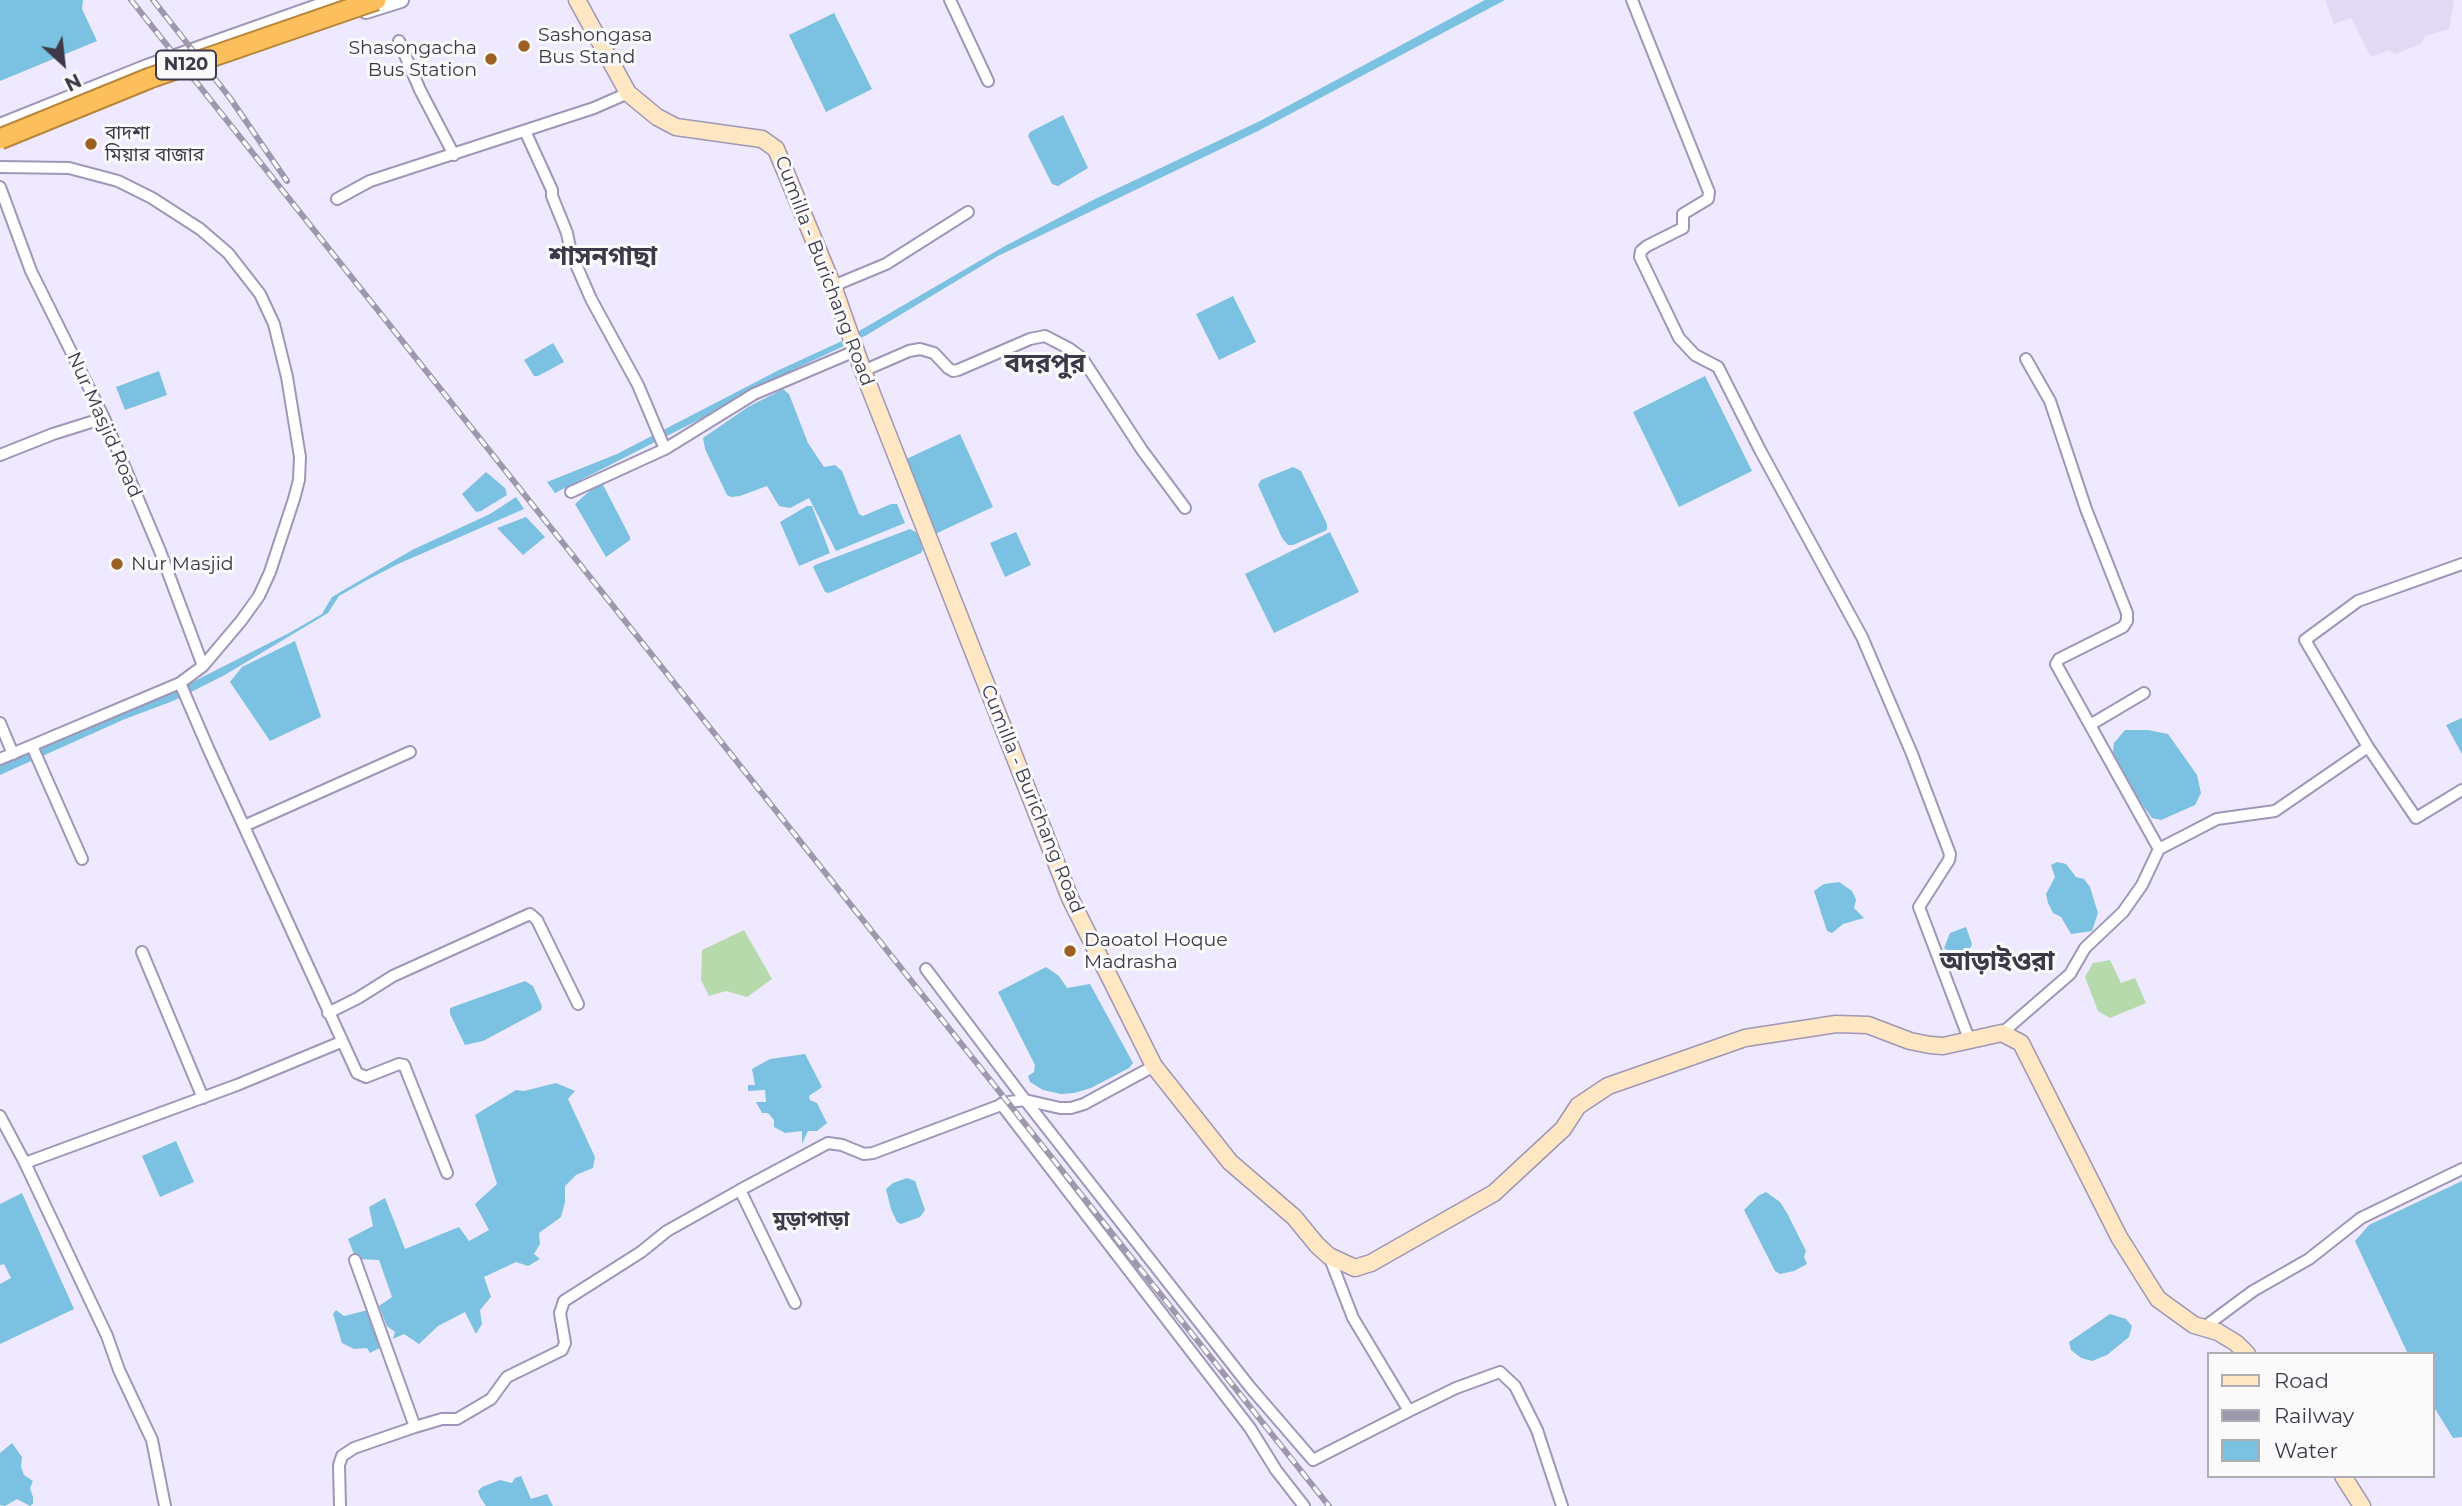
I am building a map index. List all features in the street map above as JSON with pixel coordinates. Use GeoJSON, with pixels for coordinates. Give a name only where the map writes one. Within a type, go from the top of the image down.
{"type":"FeatureCollection","features":[{"type":"Feature","properties":{"kind":"highway","name":"N120"},"geometry":{"type":"LineString","coordinates":[[0,139],[150,78],[376,0]]}},
{"type":"Feature","properties":{"kind":"main road","name":"Cumilla - Burichang Road"},"geometry":{"type":"LineString","coordinates":[[577,0],[628,93],[657,117],[671,126],[747,135],[773,144],[792,183],[833,286],[855,351],[1070,898],[1154,1066],[1230,1162],[1294,1217],[1329,1256],[1355,1268],[1371,1263],[1494,1192],[1563,1129],[1578,1107],[1608,1086],[1745,1038],[1836,1024],[1868,1025],[1910,1041],[1943,1046],[2001,1032]]}},
{"type":"Feature","properties":{"kind":"main road"},"geometry":{"type":"LineString","coordinates":[[2001,1032],[2021,1044],[2119,1237],[2158,1299],[2194,1325],[2218,1332],[2245,1352]]}},
{"type":"Feature","properties":{"kind":"main road"},"geometry":{"type":"LineString","coordinates":[[2344,1478],[2362,1506]]}},
{"type":"Feature","properties":{"kind":"street"},"geometry":{"type":"LineString","coordinates":[[0,126],[317,3],[337,0]]}},
{"type":"Feature","properties":{"kind":"street"},"geometry":{"type":"LineString","coordinates":[[0,148],[204,65],[401,0]]}},
{"type":"Feature","properties":{"kind":"street"},"geometry":{"type":"LineString","coordinates":[[950,0],[988,81]]}},
{"type":"Feature","properties":{"kind":"street"},"geometry":{"type":"LineString","coordinates":[[1632,0],[1709,191],[1708,199],[1683,214],[1683,228],[1647,246],[1641,251],[1640,257],[1679,338],[1695,355],[1718,367],[1862,637],[1912,754],[1950,854],[1919,907],[1969,1039]]}},
{"type":"Feature","properties":{"kind":"street"},"geometry":{"type":"LineString","coordinates":[[399,41],[419,90],[454,155]]}},
{"type":"Feature","properties":{"kind":"street"},"geometry":{"type":"LineString","coordinates":[[337,199],[370,181],[594,108],[628,93]]}},
{"type":"Feature","properties":{"kind":"street"},"geometry":{"type":"LineString","coordinates":[[525,131],[552,190],[571,253],[591,299],[638,385],[664,445]]}},
{"type":"Feature","properties":{"kind":"street"},"geometry":{"type":"LineString","coordinates":[[0,167],[69,169],[118,181],[136,189],[214,240],[251,281],[268,309],[295,415],[300,457],[299,480],[279,546],[259,596],[203,666],[180,683],[0,759]]}},
{"type":"Feature","properties":{"kind":"street","name":"Nur Masjid Road"},"geometry":{"type":"LineString","coordinates":[[0,187],[31,271],[104,418],[160,551],[203,666]]}},
{"type":"Feature","properties":{"kind":"street"},"geometry":{"type":"LineString","coordinates":[[833,286],[886,264],[968,212]]}},
{"type":"Feature","properties":{"kind":"street"},"geometry":{"type":"LineString","coordinates":[[863,371],[920,349],[934,353],[953,371],[1030,339],[1045,336],[1082,358],[1142,450],[1185,508]]}},
{"type":"Feature","properties":{"kind":"street"},"geometry":{"type":"LineString","coordinates":[[571,492],[664,445],[754,394],[855,351]]}},
{"type":"Feature","properties":{"kind":"street"},"geometry":{"type":"LineString","coordinates":[[2026,359],[2050,401],[2086,509],[2127,613],[2127,621],[2123,627],[2059,659],[2056,664],[2158,849]]}},
{"type":"Feature","properties":{"kind":"street"},"geometry":{"type":"LineString","coordinates":[[0,455],[104,418]]}},
{"type":"Feature","properties":{"kind":"street"},"geometry":{"type":"LineString","coordinates":[[2462,565],[2358,601],[2305,639],[2368,747],[2416,818],[2462,790]]}},
{"type":"Feature","properties":{"kind":"street"},"geometry":{"type":"LineString","coordinates":[[180,683],[357,1073],[361,1077],[368,1077],[399,1064],[404,1065],[447,1173]]}},
{"type":"Feature","properties":{"kind":"street"},"geometry":{"type":"LineString","coordinates":[[2090,725],[2144,693]]}},
{"type":"Feature","properties":{"kind":"street"},"geometry":{"type":"LineString","coordinates":[[0,723],[13,754]]}},
{"type":"Feature","properties":{"kind":"street"},"geometry":{"type":"LineString","coordinates":[[32,746],[82,859]]}},
{"type":"Feature","properties":{"kind":"street"},"geometry":{"type":"LineString","coordinates":[[2001,1032],[2070,974],[2085,948],[2123,912],[2142,885],[2158,849],[2217,819],[2275,811],[2368,747]]}},
{"type":"Feature","properties":{"kind":"street"},"geometry":{"type":"LineString","coordinates":[[244,827],[410,752]]}},
{"type":"Feature","properties":{"kind":"street"},"geometry":{"type":"LineString","coordinates":[[328,1013],[359,998],[393,976],[530,914],[537,920],[578,1004]]}},
{"type":"Feature","properties":{"kind":"street"},"geometry":{"type":"LineString","coordinates":[[142,952],[203,1098]]}},
{"type":"Feature","properties":{"kind":"street"},"geometry":{"type":"LineString","coordinates":[[926,969],[1250,1387],[1313,1460],[1456,1388],[1500,1372],[1515,1386],[1537,1430],[1562,1506]]}},
{"type":"Feature","properties":{"kind":"street"},"geometry":{"type":"LineString","coordinates":[[25,1163],[203,1098],[341,1042]]}},
{"type":"Feature","properties":{"kind":"street"},"geometry":{"type":"LineString","coordinates":[[340,1506],[338,1465],[342,1456],[354,1448],[415,1427],[442,1419],[457,1419],[491,1399],[507,1377],[562,1350],[565,1343],[559,1313],[564,1301],[641,1252],[667,1231],[740,1190],[828,1143],[842,1144],[864,1154],[873,1153],[1001,1104],[1025,1100],[1072,1108],[1154,1066]]}},
{"type":"Feature","properties":{"kind":"street"},"geometry":{"type":"LineString","coordinates":[[1001,1104],[1250,1428],[1276,1470],[1304,1506]]}},
{"type":"Feature","properties":{"kind":"street"},"geometry":{"type":"LineString","coordinates":[[0,1116],[107,1336],[152,1440],[165,1506]]}},
{"type":"Feature","properties":{"kind":"street"},"geometry":{"type":"LineString","coordinates":[[2203,1328],[2253,1292],[2309,1259],[2361,1218],[2462,1169]]}},
{"type":"Feature","properties":{"kind":"street"},"geometry":{"type":"LineString","coordinates":[[740,1190],[795,1303]]}},
{"type":"Feature","properties":{"kind":"street"},"geometry":{"type":"LineString","coordinates":[[1329,1256],[1353,1318],[1409,1411]]}},
{"type":"Feature","properties":{"kind":"street"},"geometry":{"type":"LineString","coordinates":[[355,1260],[415,1427]]}},
{"type":"Feature","properties":{"kind":"shaded area"},"geometry":{"type":"Polygon","coordinates":[[[2325,0],[2454,0],[2449,29],[2425,36],[2421,44],[2396,54],[2389,50],[2371,57],[2351,18],[2334,24],[2325,0]]]}},
{"type":"Feature","properties":{"kind":"green space"},"geometry":{"type":"Polygon","coordinates":[[[744,930],[772,979],[747,997],[726,991],[709,996],[701,980],[702,950],[744,930]]]}},
{"type":"Feature","properties":{"kind":"green space"},"geometry":{"type":"Polygon","coordinates":[[[2110,960],[2121,983],[2135,978],[2146,1003],[2110,1018],[2098,1011],[2085,977],[2093,963],[2110,960]]]}},
{"type":"Feature","properties":{"kind":"water"},"geometry":{"type":"Polygon","coordinates":[[[0,0],[83,0],[82,9],[97,41],[0,81],[0,0]]]}},
{"type":"Feature","properties":{"kind":"water"},"geometry":{"type":"Polygon","coordinates":[[[1485,0],[1505,0],[1258,131],[998,256],[865,336],[759,386],[555,493],[547,482],[617,454],[779,370],[842,341],[1005,246],[1095,199],[1260,121],[1485,0]]]}},
{"type":"Feature","properties":{"kind":"water"},"geometry":{"type":"Polygon","coordinates":[[[834,13],[872,89],[826,112],[789,35],[834,13]]]}},
{"type":"Feature","properties":{"kind":"water"},"geometry":{"type":"Polygon","coordinates":[[[1063,115],[1088,168],[1058,186],[1052,184],[1028,136],[1030,132],[1063,115]]]}},
{"type":"Feature","properties":{"kind":"water"},"geometry":{"type":"Polygon","coordinates":[[[1233,296],[1256,342],[1219,360],[1196,314],[1233,296]]]}},
{"type":"Feature","properties":{"kind":"water"},"geometry":{"type":"Polygon","coordinates":[[[553,343],[564,362],[534,376],[524,360],[553,343]]]}},
{"type":"Feature","properties":{"kind":"water"},"geometry":{"type":"Polygon","coordinates":[[[159,371],[167,395],[125,410],[116,387],[159,371]]]}},
{"type":"Feature","properties":{"kind":"water"},"geometry":{"type":"Polygon","coordinates":[[[1705,376],[1752,471],[1679,507],[1633,412],[1705,376]]]}},
{"type":"Feature","properties":{"kind":"water"},"geometry":{"type":"Polygon","coordinates":[[[783,389],[789,394],[808,443],[824,467],[835,465],[842,471],[859,514],[863,516],[897,504],[905,523],[836,551],[809,498],[790,508],[779,506],[767,486],[740,496],[727,495],[705,449],[703,438],[748,407],[783,389]]]}},
{"type":"Feature","properties":{"kind":"water"},"geometry":{"type":"Polygon","coordinates":[[[960,434],[993,507],[935,534],[902,461],[960,434]]]}},
{"type":"Feature","properties":{"kind":"water"},"geometry":{"type":"Polygon","coordinates":[[[1293,467],[1301,471],[1327,524],[1327,530],[1288,545],[1282,538],[1258,485],[1261,480],[1293,467]]]}},
{"type":"Feature","properties":{"kind":"water"},"geometry":{"type":"Polygon","coordinates":[[[486,472],[505,488],[507,495],[476,512],[462,494],[486,472]]]}},
{"type":"Feature","properties":{"kind":"water"},"geometry":{"type":"Polygon","coordinates":[[[602,483],[630,537],[630,540],[606,557],[575,504],[602,483]]]}},
{"type":"Feature","properties":{"kind":"water"},"geometry":{"type":"Polygon","coordinates":[[[516,497],[524,509],[367,580],[339,596],[328,613],[223,676],[173,701],[125,719],[0,775],[0,766],[171,693],[291,632],[322,614],[332,597],[412,550],[490,514],[516,497]]]}},
{"type":"Feature","properties":{"kind":"water"},"geometry":{"type":"Polygon","coordinates":[[[807,506],[812,506],[830,553],[799,566],[780,522],[807,506]]]}},
{"type":"Feature","properties":{"kind":"water"},"geometry":{"type":"Polygon","coordinates":[[[526,517],[545,537],[523,555],[497,528],[526,517]]]}},
{"type":"Feature","properties":{"kind":"water"},"geometry":{"type":"Polygon","coordinates":[[[910,529],[916,532],[923,549],[921,553],[829,593],[825,592],[813,567],[815,565],[910,529]]]}},
{"type":"Feature","properties":{"kind":"water"},"geometry":{"type":"Polygon","coordinates":[[[1016,532],[1031,565],[1005,577],[990,543],[1016,532]]]}},
{"type":"Feature","properties":{"kind":"water"},"geometry":{"type":"Polygon","coordinates":[[[1330,532],[1359,592],[1274,633],[1245,574],[1330,532]]]}},
{"type":"Feature","properties":{"kind":"water"},"geometry":{"type":"Polygon","coordinates":[[[295,641],[321,717],[270,741],[230,682],[242,667],[295,641]]]}},
{"type":"Feature","properties":{"kind":"water"},"geometry":{"type":"Polygon","coordinates":[[[2462,718],[2462,754],[2446,725],[2462,718]]]}},
{"type":"Feature","properties":{"kind":"water"},"geometry":{"type":"Polygon","coordinates":[[[2125,730],[2148,730],[2168,734],[2197,775],[2201,793],[2195,805],[2161,820],[2152,818],[2113,752],[2114,743],[2125,730]]]}},
{"type":"Feature","properties":{"kind":"water"},"geometry":{"type":"Polygon","coordinates":[[[2057,862],[2066,864],[2076,877],[2084,879],[2090,887],[2098,913],[2092,931],[2071,934],[2061,917],[2053,913],[2046,894],[2055,877],[2051,865],[2057,862]]]}},
{"type":"Feature","properties":{"kind":"water"},"geometry":{"type":"Polygon","coordinates":[[[1839,882],[1852,891],[1856,900],[1854,908],[1864,918],[1843,924],[1832,933],[1827,931],[1814,891],[1824,884],[1839,882]]]}},
{"type":"Feature","properties":{"kind":"water"},"geometry":{"type":"Polygon","coordinates":[[[1966,927],[1972,944],[1967,955],[1969,960],[1965,962],[1944,948],[1950,933],[1966,927]]]}},
{"type":"Feature","properties":{"kind":"water"},"geometry":{"type":"Polygon","coordinates":[[[1046,967],[1059,976],[1067,988],[1090,984],[1133,1063],[1129,1068],[1091,1088],[1074,1093],[1061,1094],[1043,1090],[1030,1082],[1028,1076],[1034,1072],[1035,1065],[998,992],[1046,967]]]}},
{"type":"Feature","properties":{"kind":"water"},"geometry":{"type":"Polygon","coordinates":[[[525,981],[533,986],[542,1006],[541,1010],[483,1041],[465,1045],[450,1014],[450,1008],[525,981]]]}},
{"type":"Feature","properties":{"kind":"water"},"geometry":{"type":"Polygon","coordinates":[[[805,1054],[822,1087],[809,1096],[810,1100],[817,1103],[827,1123],[817,1131],[808,1131],[802,1144],[802,1131],[785,1133],[774,1127],[774,1120],[768,1113],[762,1113],[756,1102],[766,1102],[765,1090],[748,1091],[748,1085],[755,1085],[752,1069],[770,1059],[805,1054]]]}},
{"type":"Feature","properties":{"kind":"water"},"geometry":{"type":"Polygon","coordinates":[[[556,1083],[575,1091],[568,1099],[595,1157],[593,1168],[576,1175],[565,1186],[561,1217],[539,1233],[540,1244],[534,1254],[540,1259],[528,1266],[516,1262],[484,1277],[491,1297],[480,1310],[482,1324],[476,1334],[465,1312],[438,1326],[419,1344],[404,1334],[393,1339],[395,1332],[387,1326],[379,1306],[392,1297],[379,1260],[356,1259],[348,1239],[373,1226],[369,1207],[385,1198],[405,1249],[459,1227],[469,1241],[489,1230],[475,1204],[497,1184],[475,1115],[516,1090],[524,1091],[556,1083]]]}},
{"type":"Feature","properties":{"kind":"water"},"geometry":{"type":"Polygon","coordinates":[[[176,1141],[194,1182],[160,1197],[142,1156],[176,1141]]]}},
{"type":"Feature","properties":{"kind":"water"},"geometry":{"type":"Polygon","coordinates":[[[907,1178],[915,1181],[925,1210],[920,1217],[901,1224],[897,1222],[891,1209],[886,1189],[907,1178]]]}},
{"type":"Feature","properties":{"kind":"water"},"geometry":{"type":"Polygon","coordinates":[[[2462,1181],[2462,1437],[2453,1438],[2434,1407],[2434,1352],[2407,1352],[2355,1241],[2369,1225],[2462,1181]]]}},
{"type":"Feature","properties":{"kind":"water"},"geometry":{"type":"Polygon","coordinates":[[[1766,1192],[1780,1202],[1806,1251],[1804,1257],[1807,1264],[1794,1271],[1780,1274],[1775,1271],[1744,1210],[1766,1192]]]}},
{"type":"Feature","properties":{"kind":"water"},"geometry":{"type":"Polygon","coordinates":[[[22,1193],[74,1309],[0,1344],[0,1284],[11,1278],[4,1264],[0,1265],[0,1204],[22,1193]]]}},
{"type":"Feature","properties":{"kind":"water"},"geometry":{"type":"Polygon","coordinates":[[[372,1309],[385,1345],[370,1353],[367,1348],[354,1349],[342,1343],[333,1314],[336,1310],[344,1316],[372,1309]]]}},
{"type":"Feature","properties":{"kind":"water"},"geometry":{"type":"Polygon","coordinates":[[[2110,1314],[2126,1319],[2132,1326],[2129,1337],[2107,1355],[2092,1361],[2081,1358],[2071,1350],[2069,1342],[2110,1314]]]}},
{"type":"Feature","properties":{"kind":"water"},"geometry":{"type":"Polygon","coordinates":[[[12,1443],[22,1457],[24,1475],[33,1481],[30,1488],[33,1504],[30,1506],[17,1499],[5,1506],[0,1505],[0,1453],[12,1443]]]}},
{"type":"Feature","properties":{"kind":"water"},"geometry":{"type":"Polygon","coordinates":[[[521,1476],[531,1499],[547,1494],[553,1506],[486,1506],[478,1491],[482,1487],[500,1480],[512,1483],[515,1478],[521,1476]]]}},
{"type":"Feature","properties":{"kind":"railway"},"geometry":{"type":"LineString","coordinates":[[131,0],[1329,1506]]}},
{"type":"Feature","properties":{"kind":"railway"},"geometry":{"type":"LineString","coordinates":[[153,0],[230,98],[287,181]]}},
{"type":"Feature","properties":{"kind":"place","name":"Sashongasa Bus Stand"},"geometry":{"type":"Point","coordinates":[524,46]}},
{"type":"Feature","properties":{"kind":"place","name":"Shasongacha Bus Station"},"geometry":{"type":"Point","coordinates":[491,59]}},
{"type":"Feature","properties":{"kind":"place","name":"বাদশা মিয়ার বাজার"},"geometry":{"type":"Point","coordinates":[91,144]}},
{"type":"Feature","properties":{"kind":"place","name":"Nur Masjid"},"geometry":{"type":"Point","coordinates":[117,564]}},
{"type":"Feature","properties":{"kind":"place","name":"Daoatol Hoque Madrasha"},"geometry":{"type":"Point","coordinates":[1070,951]}},
{"type":"Feature","properties":{"kind":"district","name":"শাসনগাছা"},"geometry":{"type":"Point","coordinates":[603,257]}},
{"type":"Feature","properties":{"kind":"district","name":"বদরপুর"},"geometry":{"type":"Point","coordinates":[1045,364]}},
{"type":"Feature","properties":{"kind":"district","name":"আড়াইওরা"},"geometry":{"type":"Point","coordinates":[1997,962]}},
{"type":"Feature","properties":{"kind":"district","name":"মুড়াপাড়া"},"geometry":{"type":"Point","coordinates":[811,1220]}}]}
